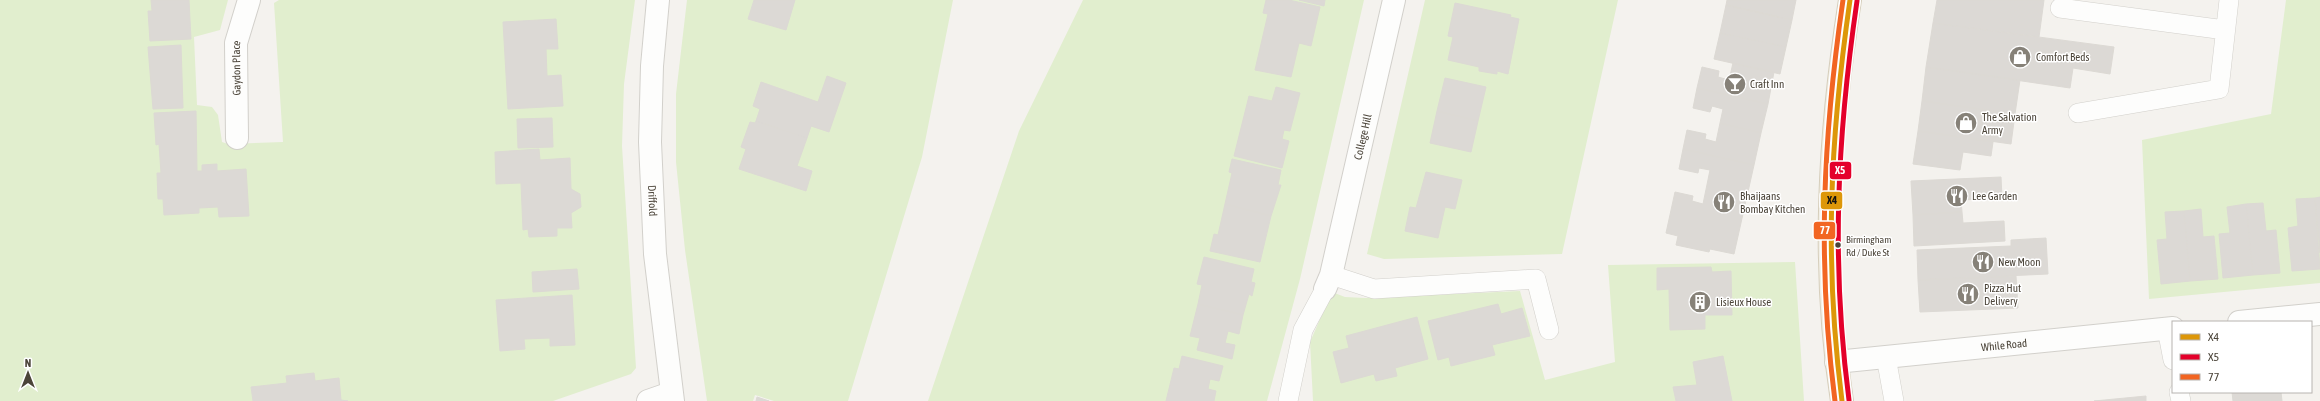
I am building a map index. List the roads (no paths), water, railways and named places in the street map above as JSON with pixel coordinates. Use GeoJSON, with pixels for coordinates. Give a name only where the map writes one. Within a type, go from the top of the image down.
{"type":"FeatureCollection","features":[{"type":"Feature","properties":{"kind":"main road"},"geometry":{"type":"LineString","coordinates":[[1842,401],[1836,362],[1828,211],[1832,139],[1850,0]]}},
{"type":"Feature","properties":{"kind":"street","name":"Gaydon Place"},"geometry":{"type":"LineString","coordinates":[[237,138],[236,44],[249,0]]}},
{"type":"Feature","properties":{"kind":"street","name":"Driffold"},"geometry":{"type":"LineString","coordinates":[[658,0],[652,66],[650,142],[655,254],[672,397]]}},
{"type":"Feature","properties":{"kind":"street","name":"College Hill"},"geometry":{"type":"LineString","coordinates":[[1328,282],[1394,0]]}},
{"type":"Feature","properties":{"kind":"street"},"geometry":{"type":"LineString","coordinates":[[2249,321],[2320,314]]}},
{"type":"Feature","properties":{"kind":"street","name":"While Road"},"geometry":{"type":"LineString","coordinates":[[1836,362],[2170,329]]}},
{"type":"Feature","properties":{"kind":"street"},"geometry":{"type":"LineString","coordinates":[[648,401],[672,397]]}},
{"type":"Feature","properties":{"kind":"lane"},"geometry":{"type":"LineString","coordinates":[[2078,113],[2219,89],[2229,0]]}},
{"type":"Feature","properties":{"kind":"lane"},"geometry":{"type":"LineString","coordinates":[[2060,8],[2225,30]]}},
{"type":"Feature","properties":{"kind":"lane"},"geometry":{"type":"LineString","coordinates":[[1328,282],[1374,289],[1536,279],[1549,330]]}},
{"type":"Feature","properties":{"kind":"lane","name":"College Hill"},"geometry":{"type":"LineString","coordinates":[[1288,401],[1303,330],[1328,282]]}},
{"type":"Feature","properties":{"kind":"lane"},"geometry":{"type":"LineString","coordinates":[[2170,329],[2172,350]]}},
{"type":"Feature","properties":{"kind":"lane"},"geometry":{"type":"LineString","coordinates":[[1886,357],[1894,401]]}},
{"type":"Feature","properties":{"kind":"place","name":"Comfort Beds"},"geometry":{"type":"Point","coordinates":[2020,57]}},
{"type":"Feature","properties":{"kind":"place","name":"Craft Inn"},"geometry":{"type":"Point","coordinates":[1735,84]}},
{"type":"Feature","properties":{"kind":"place","name":"The Salvation Army"},"geometry":{"type":"Point","coordinates":[1966,123]}},
{"type":"Feature","properties":{"kind":"place","name":"Lee Garden"},"geometry":{"type":"Point","coordinates":[1957,196]}},
{"type":"Feature","properties":{"kind":"place","name":"Bhaijaans Bombay Kitchen"},"geometry":{"type":"Point","coordinates":[1724,202]}},
{"type":"Feature","properties":{"kind":"place","name":"Birmingham Rd / Duke St"},"geometry":{"type":"Point","coordinates":[1838,245]}},
{"type":"Feature","properties":{"kind":"place","name":"New Moon"},"geometry":{"type":"Point","coordinates":[1983,262]}},
{"type":"Feature","properties":{"kind":"place","name":"Pizza Hut Delivery"},"geometry":{"type":"Point","coordinates":[1968,294]}},
{"type":"Feature","properties":{"kind":"place","name":"Lisieux House"},"geometry":{"type":"Point","coordinates":[1700,302]}}]}
